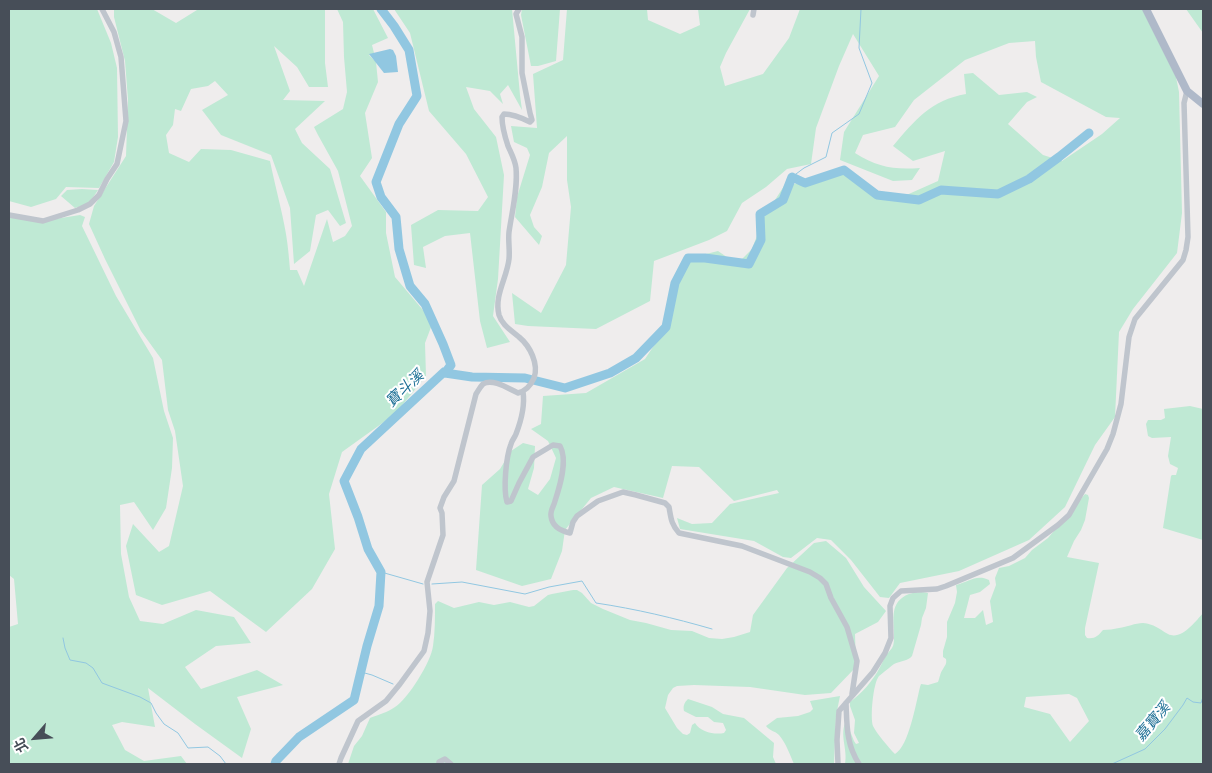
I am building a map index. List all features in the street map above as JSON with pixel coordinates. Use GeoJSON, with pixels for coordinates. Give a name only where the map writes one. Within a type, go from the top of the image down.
{"type":"FeatureCollection","features":[{"type":"Feature","properties":{"kind":"main road"},"geometry":{"type":"LineString","coordinates":[[1146,9],[1187,91],[1203,104]]}},
{"type":"Feature","properties":{"kind":"street"},"geometry":{"type":"LineString","coordinates":[[9,215],[43,221],[78,210],[90,204],[99,195],[117,164],[126,121],[122,57],[114,32],[102,9]]}},
{"type":"Feature","properties":{"kind":"street"},"geometry":{"type":"LineString","coordinates":[[339,764],[358,721],[386,700],[424,651],[430,611],[427,582],[443,535],[442,512],[440,508],[444,497],[454,481],[476,394],[480,386],[492,382],[518,393],[523,392],[533,380],[536,370],[534,359],[529,349],[521,338],[507,328],[500,317],[498,307],[498,296],[509,260],[509,235],[514,204],[516,167],[506,139],[502,116],[509,114],[530,122],[532,120],[522,73],[522,37],[516,14],[519,9]]}},
{"type":"Feature","properties":{"kind":"street"},"geometry":{"type":"LineString","coordinates":[[838,764],[839,711],[872,672],[889,646],[891,638],[890,606],[893,598],[901,591],[937,589],[956,583],[1020,554],[1069,515],[1107,449],[1122,404],[1129,337],[1135,319],[1182,260],[1186,250],[1188,237],[1184,103],[1187,91]]}},
{"type":"Feature","properties":{"kind":"street"},"geometry":{"type":"LineString","coordinates":[[523,392],[524,401],[516,434],[511,443],[508,460],[505,496],[507,502],[511,501],[533,457],[552,445],[560,446],[563,459],[562,475],[551,511],[551,518],[558,529],[570,533],[577,516],[598,501],[623,492],[665,503],[669,507],[674,528],[679,534],[742,546],[810,572],[826,584],[831,598],[847,627],[857,661],[852,695]]}},
{"type":"Feature","properties":{"kind":"street"},"geometry":{"type":"LineString","coordinates":[[846,703],[847,733],[852,754],[859,764]]}},
{"type":"Feature","properties":{"kind":"street"},"geometry":{"type":"LineString","coordinates":[[439,764],[439,762],[445,759],[451,764]]}},
{"type":"Feature","properties":{"kind":"green space"},"geometry":{"type":"Polygon","coordinates":[[[9,9],[97,9],[111,43],[117,68],[118,137],[114,162],[99,188],[66,187],[56,199],[31,207],[9,201],[9,9]]]}},
{"type":"Feature","properties":{"kind":"green space"},"geometry":{"type":"Polygon","coordinates":[[[114,9],[152,9],[176,23],[197,10],[325,9],[325,63],[328,87],[309,87],[297,67],[274,46],[290,91],[283,100],[325,101],[295,129],[302,143],[330,169],[346,223],[340,226],[328,210],[316,215],[310,251],[294,264],[290,208],[271,155],[221,135],[202,110],[228,95],[215,81],[208,86],[191,89],[181,111],[175,109],[173,125],[166,135],[169,153],[189,162],[201,149],[231,150],[270,161],[284,225],[290,270],[297,270],[304,286],[327,219],[333,242],[345,236],[352,226],[338,171],[314,127],[343,109],[347,92],[343,22],[337,9],[373,9],[388,38],[372,45],[374,53],[369,55],[376,62],[378,82],[365,113],[372,158],[360,176],[386,212],[386,233],[395,277],[433,322],[425,343],[426,376],[395,414],[342,452],[329,494],[335,549],[312,589],[266,632],[210,591],[162,605],[136,595],[126,546],[133,524],[159,552],[169,546],[183,486],[175,431],[168,410],[162,360],[141,331],[89,224],[94,206],[126,156],[128,100],[125,61],[114,17],[114,9]]]}},
{"type":"Feature","properties":{"kind":"green space"},"geometry":{"type":"Polygon","coordinates":[[[394,9],[512,9],[522,110],[508,85],[500,94],[503,104],[490,91],[466,87],[474,109],[496,137],[504,175],[498,279],[493,316],[510,342],[487,348],[480,321],[470,233],[445,236],[423,247],[426,268],[414,265],[411,225],[438,210],[478,211],[488,197],[466,154],[429,111],[410,33],[394,9]]]}},
{"type":"Feature","properties":{"kind":"green space"},"geometry":{"type":"Polygon","coordinates":[[[522,9],[560,9],[556,61],[531,66],[521,15],[522,9]]]}},
{"type":"Feature","properties":{"kind":"green space"},"geometry":{"type":"Polygon","coordinates":[[[567,9],[647,9],[648,20],[680,34],[700,25],[698,9],[750,9],[720,67],[725,86],[763,74],[789,38],[800,9],[1142,9],[1176,77],[1179,92],[1182,213],[1177,253],[1133,309],[1119,332],[1115,417],[1095,445],[1065,507],[1029,540],[959,571],[900,583],[889,598],[880,597],[851,560],[831,540],[817,538],[791,558],[783,557],[754,541],[680,529],[677,518],[692,524],[712,523],[730,504],[779,493],[777,490],[734,501],[699,467],[672,466],[663,498],[614,487],[591,498],[565,530],[562,551],[551,579],[522,586],[476,570],[482,485],[500,469],[511,451],[523,443],[535,446],[534,468],[528,489],[538,495],[550,479],[556,458],[548,441],[531,429],[541,424],[543,396],[586,393],[645,359],[665,329],[686,259],[718,251],[737,264],[752,249],[764,217],[784,186],[804,182],[835,170],[893,201],[938,181],[945,151],[913,161],[893,146],[933,106],[966,94],[964,74],[973,73],[999,95],[1027,92],[1037,97],[1027,102],[1008,124],[1043,155],[1062,161],[1102,134],[1120,118],[1106,117],[1041,82],[1035,41],[1009,43],[965,60],[914,100],[895,127],[863,135],[855,153],[863,158],[886,166],[920,168],[912,180],[893,181],[840,160],[844,132],[879,76],[853,34],[816,128],[811,164],[787,169],[766,187],[742,203],[727,231],[654,261],[650,301],[596,329],[515,324],[512,293],[541,313],[566,265],[571,207],[567,180],[567,136],[549,153],[542,187],[530,215],[534,227],[542,236],[539,245],[515,217],[517,197],[530,155],[527,148],[514,142],[511,126],[537,128],[533,74],[563,60],[567,9]]]}},
{"type":"Feature","properties":{"kind":"green space"},"geometry":{"type":"Polygon","coordinates":[[[1186,9],[1203,9],[1203,33],[1186,9]]]}},
{"type":"Feature","properties":{"kind":"green space"},"geometry":{"type":"Polygon","coordinates":[[[67,190],[98,190],[89,202],[79,207],[75,208],[61,196],[67,190]]]}},
{"type":"Feature","properties":{"kind":"green space"},"geometry":{"type":"Polygon","coordinates":[[[9,215],[42,221],[80,215],[85,217],[82,226],[116,296],[153,358],[164,411],[173,438],[172,468],[166,508],[153,530],[134,502],[120,505],[121,554],[129,597],[140,621],[163,624],[196,610],[234,617],[251,643],[216,646],[185,667],[201,689],[257,670],[283,685],[237,697],[251,729],[242,758],[148,688],[155,727],[122,722],[112,725],[125,750],[144,761],[181,756],[187,764],[9,764],[9,627],[18,624],[14,579],[9,575],[9,215]]]}},
{"type":"Feature","properties":{"kind":"green space"},"geometry":{"type":"Polygon","coordinates":[[[1190,406],[1203,409],[1203,540],[1163,528],[1171,476],[1176,475],[1178,468],[1170,464],[1168,456],[1171,437],[1152,438],[1148,436],[1146,424],[1148,420],[1161,420],[1165,418],[1164,409],[1190,406]]]}},
{"type":"Feature","properties":{"kind":"green space"},"geometry":{"type":"Polygon","coordinates":[[[1085,494],[1088,495],[1085,520],[1067,557],[1099,563],[1085,628],[1087,638],[1096,637],[1103,630],[1143,623],[1168,634],[1178,635],[1188,629],[1203,613],[1203,764],[845,764],[843,732],[846,721],[854,741],[856,744],[859,743],[854,733],[855,720],[850,702],[871,682],[893,647],[893,618],[895,606],[898,602],[911,593],[928,593],[926,608],[912,656],[891,666],[879,676],[875,686],[872,709],[873,726],[895,754],[908,734],[921,684],[928,685],[938,682],[946,663],[943,651],[947,637],[947,622],[955,603],[956,585],[976,578],[989,580],[990,584],[980,592],[970,595],[964,618],[975,618],[983,610],[986,625],[993,622],[990,601],[996,585],[995,578],[999,568],[1009,566],[1025,558],[1048,538],[1085,494]],[[1069,694],[1026,697],[1024,707],[1050,714],[1070,742],[1089,721],[1077,698],[1069,694]]]}},
{"type":"Feature","properties":{"kind":"green space"},"geometry":{"type":"Polygon","coordinates":[[[826,541],[846,558],[864,587],[886,611],[878,622],[855,634],[856,667],[831,693],[805,695],[750,687],[677,686],[668,695],[665,708],[677,728],[687,735],[695,723],[700,729],[716,734],[724,733],[726,730],[723,723],[714,722],[708,717],[696,717],[684,711],[684,705],[688,699],[712,707],[723,714],[744,718],[774,743],[773,757],[776,764],[348,764],[354,746],[362,736],[370,718],[400,703],[424,670],[433,646],[435,604],[438,601],[454,608],[479,602],[494,605],[510,602],[529,607],[534,606],[548,595],[577,590],[591,603],[630,620],[671,630],[692,631],[709,638],[722,639],[750,632],[753,615],[787,568],[814,543],[826,541]]]}},
{"type":"Feature","properties":{"kind":"green space"},"geometry":{"type":"Polygon","coordinates":[[[840,696],[836,716],[834,764],[794,764],[781,738],[766,726],[777,718],[798,716],[810,712],[813,709],[810,701],[840,696]]]}},
{"type":"Feature","properties":{"kind":"water"},"geometry":{"type":"Polygon","coordinates":[[[393,50],[396,56],[398,72],[384,73],[369,54],[393,50]]]}},
{"type":"Feature","properties":{"kind":"waterway","name":"寶斗溪"},"geometry":{"type":"LineString","coordinates":[[275,764],[299,737],[354,700],[379,606],[381,572],[368,549],[344,481],[361,449],[445,373],[451,365],[425,304],[410,286],[399,249],[396,217],[381,197],[376,182],[399,124],[417,96],[409,50],[381,9]]}},
{"type":"Feature","properties":{"kind":"waterway"},"geometry":{"type":"LineString","coordinates":[[792,177],[804,168],[826,157],[832,133],[859,114],[872,83],[859,48],[861,9]]}},
{"type":"Feature","properties":{"kind":"waterway"},"geometry":{"type":"LineString","coordinates":[[445,373],[472,377],[525,378],[565,388],[610,373],[636,358],[666,327],[675,283],[688,258],[705,258],[749,264],[761,240],[760,214],[783,200],[792,177],[805,183],[844,170],[877,195],[919,200],[941,190],[998,194],[1029,179],[1089,133]]}},
{"type":"Feature","properties":{"kind":"waterway"},"geometry":{"type":"LineString","coordinates":[[381,572],[423,584]]}},
{"type":"Feature","properties":{"kind":"waterway"},"geometry":{"type":"LineString","coordinates":[[432,584],[462,582],[525,594],[582,581],[596,603],[655,614],[712,629]]}},
{"type":"Feature","properties":{"kind":"waterway"},"geometry":{"type":"LineString","coordinates":[[63,638],[70,660],[86,663],[93,668],[102,683],[151,703],[164,724],[178,733],[188,748],[208,747],[220,756],[226,764]]}},
{"type":"Feature","properties":{"kind":"waterway"},"geometry":{"type":"LineString","coordinates":[[361,672],[393,684]]}},
{"type":"Feature","properties":{"kind":"waterway","name":"嘉寶溪"},"geometry":{"type":"LineString","coordinates":[[1112,764],[1145,749],[1165,729],[1187,698],[1193,702],[1201,703],[1203,697]]}}]}
